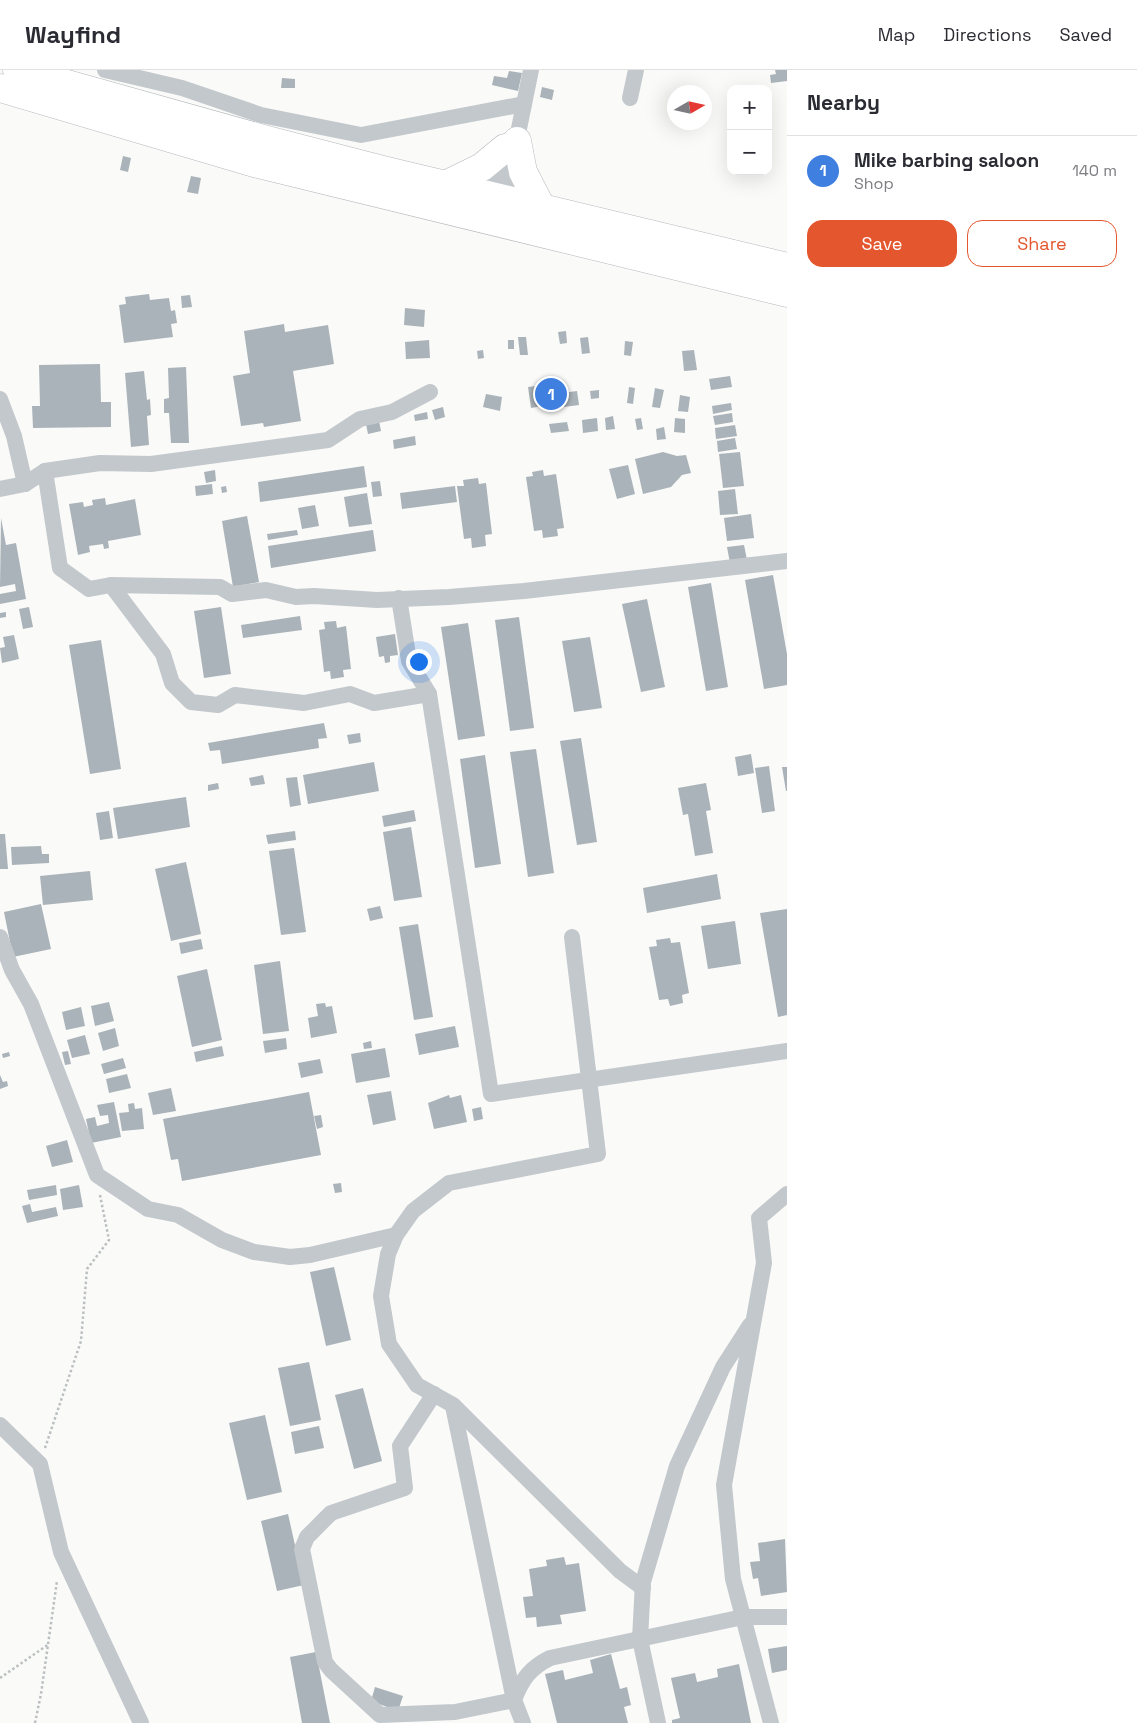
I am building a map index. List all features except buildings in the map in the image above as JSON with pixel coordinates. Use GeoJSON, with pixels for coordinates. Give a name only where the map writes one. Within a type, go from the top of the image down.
{"type":"FeatureCollection","features":[{"type":"Feature","properties":{"kind":"highway"},"geometry":{"type":"LineString","coordinates":[[17,70],[267,140],[445,185],[496,209],[541,207],[787,267]]}},
{"type":"Feature","properties":{"kind":"highway"},"geometry":{"type":"LineString","coordinates":[[0,88],[258,164],[496,209],[787,293]]}},
{"type":"Feature","properties":{"kind":"highway"},"geometry":{"type":"LineString","coordinates":[[445,185],[482,167],[511,145],[541,207]]}},
{"type":"Feature","properties":{"kind":"street"},"geometry":{"type":"LineString","coordinates":[[105,70],[182,88],[262,115],[361,136],[522,109]]}},
{"type":"Feature","properties":{"kind":"street"},"geometry":{"type":"LineString","coordinates":[[496,209],[511,145],[532,70]]}},
{"type":"Feature","properties":{"kind":"street"},"geometry":{"type":"LineString","coordinates":[[630,98],[636,70]]}},
{"type":"Feature","properties":{"kind":"street"},"geometry":{"type":"LineString","coordinates":[[0,489],[25,484],[45,471],[100,463],[151,464],[328,440],[360,419],[392,412],[430,392]]}},
{"type":"Feature","properties":{"kind":"street"},"geometry":{"type":"LineString","coordinates":[[0,399],[14,436],[25,484]]}},
{"type":"Feature","properties":{"kind":"street"},"geometry":{"type":"LineString","coordinates":[[45,471],[60,568],[89,589],[111,586],[220,587],[232,594],[266,590],[296,597],[314,596],[377,600],[524,591],[787,561]]}},
{"type":"Feature","properties":{"kind":"street"},"geometry":{"type":"LineString","coordinates":[[111,586],[163,654],[172,683],[192,702],[218,705],[235,695],[304,703],[350,694],[374,703],[429,694]]}},
{"type":"Feature","properties":{"kind":"street"},"geometry":{"type":"LineString","coordinates":[[399,598],[409,660],[429,694],[492,1094],[787,1051]]}},
{"type":"Feature","properties":{"kind":"street"},"geometry":{"type":"LineString","coordinates":[[0,937],[12,970],[31,1004],[97,1175],[148,1209],[178,1215],[222,1240],[254,1252],[290,1257],[310,1255],[396,1235]]}},
{"type":"Feature","properties":{"kind":"street"},"geometry":{"type":"LineString","coordinates":[[572,937],[598,1154],[449,1183],[413,1211],[396,1235],[388,1254],[381,1296],[389,1344],[417,1385],[453,1405],[620,1571],[643,1588]]}},
{"type":"Feature","properties":{"kind":"street"},"geometry":{"type":"LineString","coordinates":[[771,1723],[733,1579],[724,1485],[764,1263],[759,1218],[787,1194]]}},
{"type":"Feature","properties":{"kind":"street"},"geometry":{"type":"LineString","coordinates":[[658,1723],[640,1639],[643,1588],[677,1466],[723,1367],[754,1320]]}},
{"type":"Feature","properties":{"kind":"street"},"geometry":{"type":"LineString","coordinates":[[434,1394],[400,1446],[405,1488],[331,1513],[307,1537],[302,1549],[325,1662],[331,1670],[380,1715],[455,1712],[514,1700]]}},
{"type":"Feature","properties":{"kind":"street"},"geometry":{"type":"LineString","coordinates":[[453,1405],[514,1700],[524,1723]]}},
{"type":"Feature","properties":{"kind":"street"},"geometry":{"type":"LineString","coordinates":[[0,1425],[40,1464],[61,1552],[141,1723]]}},
{"type":"Feature","properties":{"kind":"street"},"geometry":{"type":"LineString","coordinates":[[514,1700],[523,1679],[536,1665],[570,1653],[743,1616],[787,1617]]}},
{"type":"Feature","properties":{"kind":"path"},"geometry":{"type":"LineString","coordinates":[[40,1464],[81,1342],[87,1269],[109,1240],[97,1175]]}},
{"type":"Feature","properties":{"kind":"path"},"geometry":{"type":"LineString","coordinates":[[35,1723],[49,1644],[61,1552]]}},
{"type":"Feature","properties":{"kind":"path"},"geometry":{"type":"LineString","coordinates":[[0,1678],[49,1644]]}},
{"type":"Feature","properties":{"kind":"place","name":"Mike barbing saloon"},"geometry":{"type":"Point","coordinates":[551,394]}}]}
